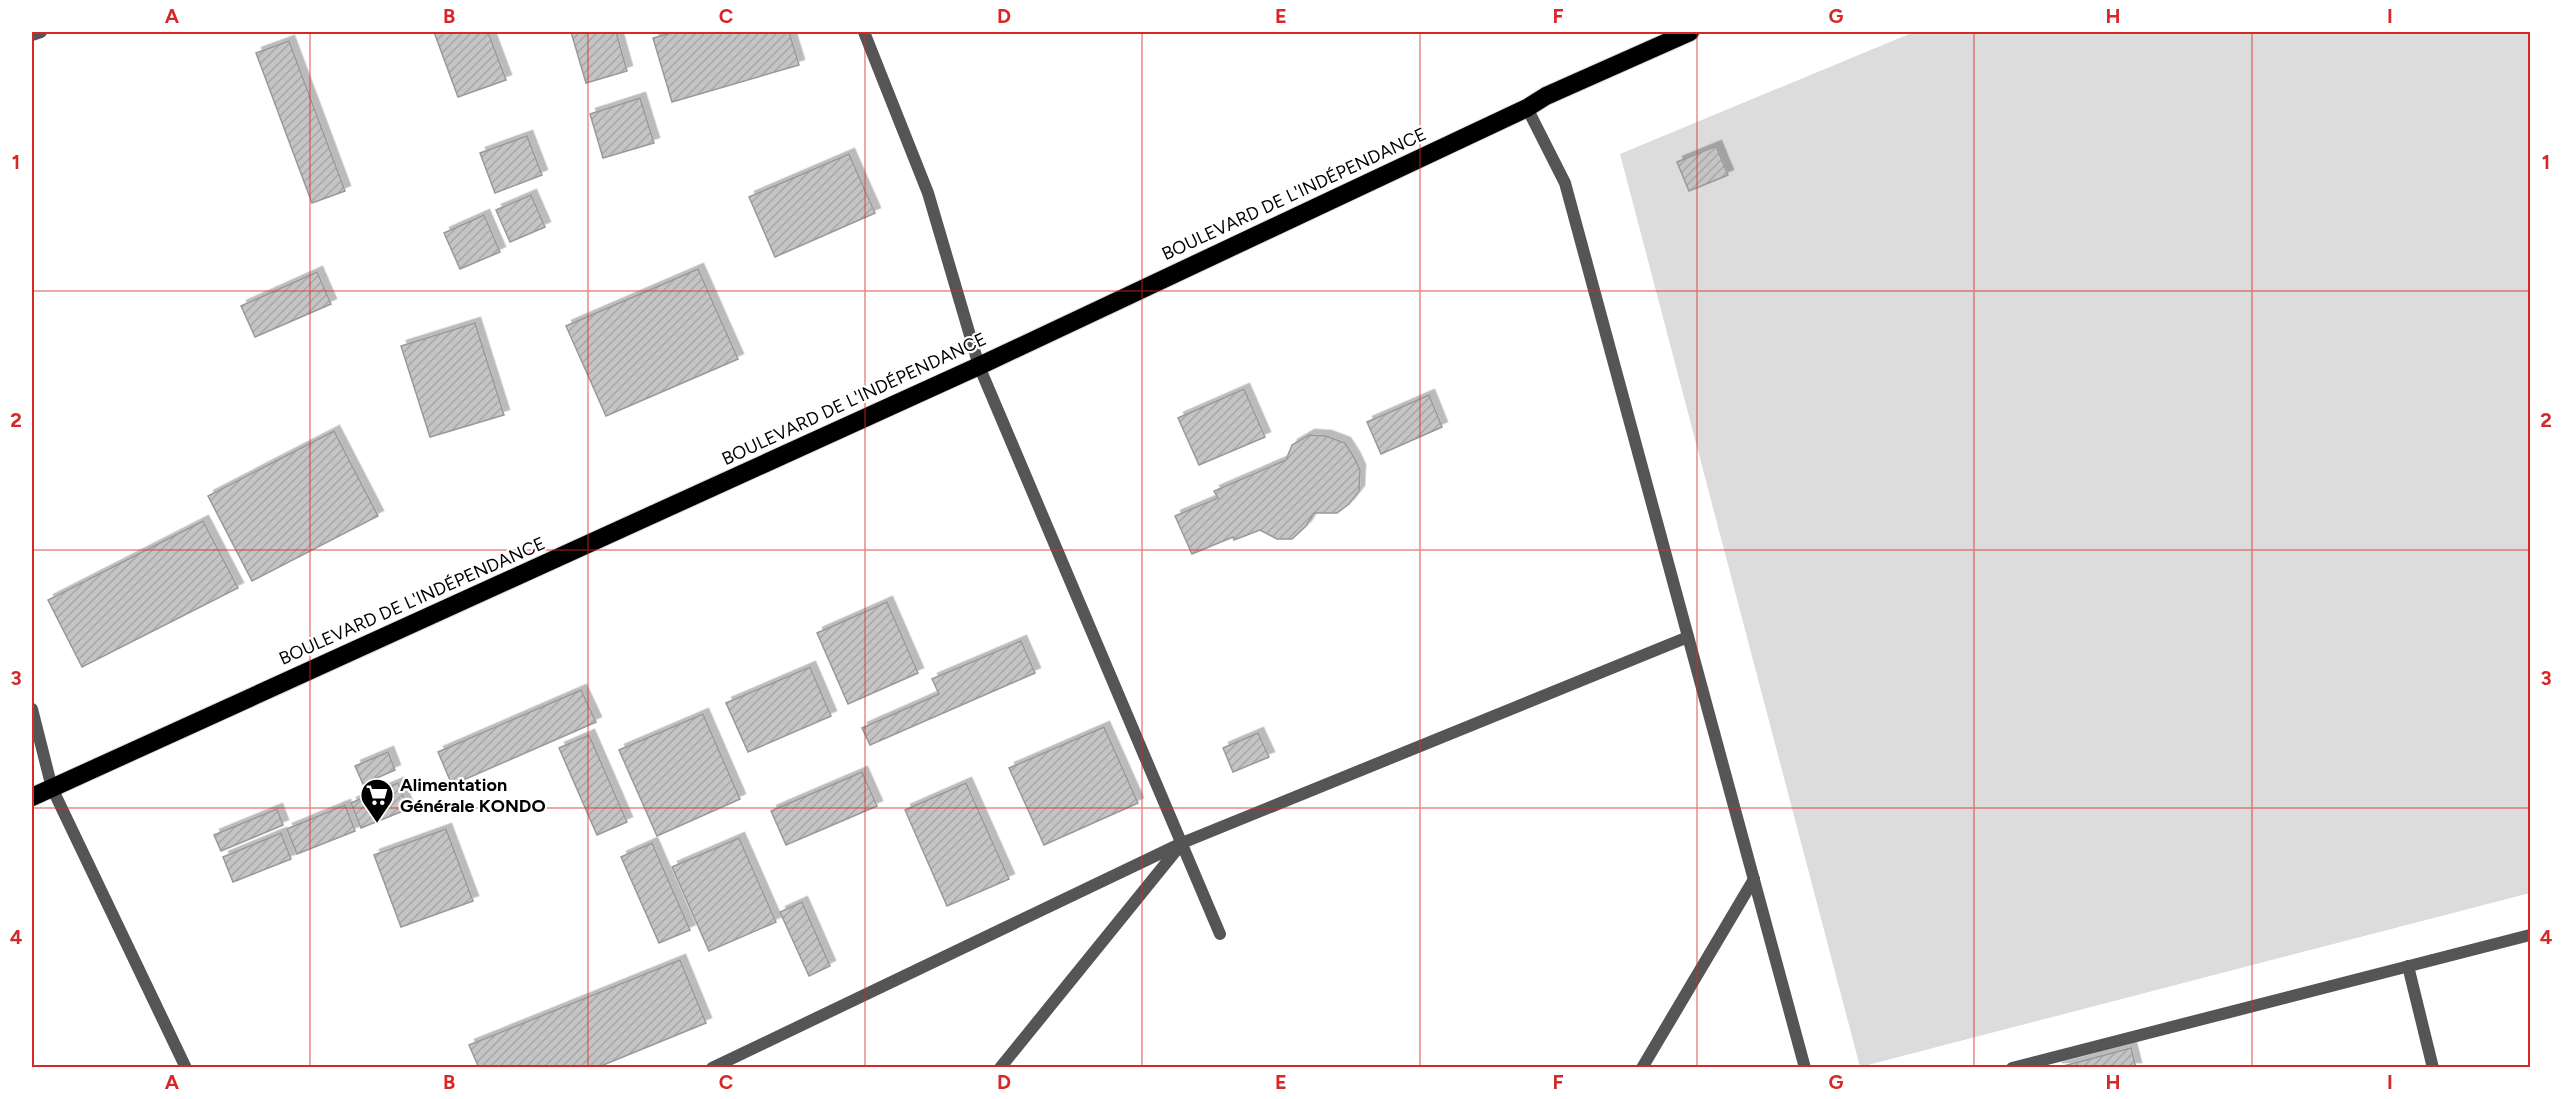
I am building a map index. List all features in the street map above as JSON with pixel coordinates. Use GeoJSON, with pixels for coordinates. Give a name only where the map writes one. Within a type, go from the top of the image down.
{"type":"FeatureCollection","features":[{"type":"Feature","properties":{"kind":"highway","name":"BOULEVARD DE L'INDÉPENDANCE"},"geometry":{"type":"LineString","coordinates":[[32,797],[979,366],[1527,108],[1546,96],[1667,36],[1690,32]]}},
{"type":"Feature","properties":{"kind":"street"},"geometry":{"type":"LineString","coordinates":[[32,35],[41,32]]}},
{"type":"Feature","properties":{"kind":"street"},"geometry":{"type":"LineString","coordinates":[[864,32],[928,193],[979,366],[1220,934]]}},
{"type":"Feature","properties":{"kind":"street"},"geometry":{"type":"LineString","coordinates":[[1527,108],[1565,183],[1805,1068]]}},
{"type":"Feature","properties":{"kind":"street"},"geometry":{"type":"LineString","coordinates":[[712,1068],[1182,843],[1688,637]]}},
{"type":"Feature","properties":{"kind":"street"},"geometry":{"type":"LineString","coordinates":[[32,710],[52,788],[186,1068]]}},
{"type":"Feature","properties":{"kind":"street"},"geometry":{"type":"LineString","coordinates":[[1000,1068],[1182,843]]}},
{"type":"Feature","properties":{"kind":"street"},"geometry":{"type":"LineString","coordinates":[[1642,1068],[1754,879]]}},
{"type":"Feature","properties":{"kind":"street"},"geometry":{"type":"LineString","coordinates":[[2012,1068],[2530,935]]}},
{"type":"Feature","properties":{"kind":"street"},"geometry":{"type":"LineString","coordinates":[[2408,966],[2433,1068]]}},
{"type":"Feature","properties":{"kind":"shaded area"},"geometry":{"type":"Polygon","coordinates":[[[1914,32],[2530,32],[2530,893],[1860,1067],[1620,154],[1914,32]]]}},
{"type":"Feature","properties":{"kind":"building"},"geometry":{"type":"Polygon","coordinates":[[[434,32],[488,32],[506,80],[458,97],[434,32]]]}},
{"type":"Feature","properties":{"kind":"building"},"geometry":{"type":"Polygon","coordinates":[[[571,32],[616,32],[627,71],[586,83],[571,32]]]}},
{"type":"Feature","properties":{"kind":"building"},"geometry":{"type":"Polygon","coordinates":[[[675,32],[789,32],[799,65],[672,102],[653,38],[675,32]]]}},
{"type":"Feature","properties":{"kind":"building"},"geometry":{"type":"Polygon","coordinates":[[[289,41],[345,191],[312,203],[256,53],[289,41]]]}},
{"type":"Feature","properties":{"kind":"building"},"geometry":{"type":"Polygon","coordinates":[[[640,98],[654,143],[603,158],[590,114],[640,98]]]}},
{"type":"Feature","properties":{"kind":"building"},"geometry":{"type":"Polygon","coordinates":[[[527,136],[542,175],[495,193],[480,153],[527,136]]]}},
{"type":"Feature","properties":{"kind":"building"},"geometry":{"type":"Polygon","coordinates":[[[1716,146],[1728,175],[1689,191],[1677,162],[1716,146]]]}},
{"type":"Feature","properties":{"kind":"building"},"geometry":{"type":"Polygon","coordinates":[[[849,154],[875,213],[775,257],[749,197],[849,154]]]}},
{"type":"Feature","properties":{"kind":"building"},"geometry":{"type":"Polygon","coordinates":[[[531,195],[545,227],[510,242],[496,210],[531,195]]]}},
{"type":"Feature","properties":{"kind":"building"},"geometry":{"type":"Polygon","coordinates":[[[484,215],[500,252],[460,269],[444,233],[484,215]]]}},
{"type":"Feature","properties":{"kind":"building"},"geometry":{"type":"Polygon","coordinates":[[[698,269],[738,359],[606,416],[566,326],[698,269]]]}},
{"type":"Feature","properties":{"kind":"building"},"geometry":{"type":"Polygon","coordinates":[[[317,272],[331,304],[255,337],[241,306],[317,272]]]}},
{"type":"Feature","properties":{"kind":"building"},"geometry":{"type":"Polygon","coordinates":[[[475,323],[504,415],[430,437],[401,346],[475,323]]]}},
{"type":"Feature","properties":{"kind":"building"},"geometry":{"type":"Polygon","coordinates":[[[1244,389],[1265,437],[1199,465],[1178,418],[1244,389]]]}},
{"type":"Feature","properties":{"kind":"building"},"geometry":{"type":"Polygon","coordinates":[[[1429,395],[1442,427],[1381,454],[1367,422],[1429,395]]]}},
{"type":"Feature","properties":{"kind":"building"},"geometry":{"type":"Polygon","coordinates":[[[334,431],[378,516],[252,581],[208,496],[334,431]]]}},
{"type":"Feature","properties":{"kind":"building"},"geometry":{"type":"Polygon","coordinates":[[[1309,435],[1326,436],[1345,443],[1354,457],[1360,470],[1359,491],[1349,504],[1337,513],[1314,513],[1306,526],[1292,539],[1277,539],[1260,530],[1234,540],[1233,537],[1192,554],[1175,516],[1218,498],[1214,491],[1286,460],[1292,445],[1309,435]]]}},
{"type":"Feature","properties":{"kind":"building"},"geometry":{"type":"Polygon","coordinates":[[[203,521],[238,588],[82,667],[48,600],[203,521]]]}},
{"type":"Feature","properties":{"kind":"building"},"geometry":{"type":"Polygon","coordinates":[[[887,602],[918,673],[848,704],[817,633],[887,602]]]}},
{"type":"Feature","properties":{"kind":"building"},"geometry":{"type":"Polygon","coordinates":[[[1021,641],[1035,673],[870,745],[862,728],[939,694],[932,679],[1021,641]]]}},
{"type":"Feature","properties":{"kind":"building"},"geometry":{"type":"Polygon","coordinates":[[[810,667],[831,716],[748,752],[726,703],[810,667]]]}},
{"type":"Feature","properties":{"kind":"building"},"geometry":{"type":"Polygon","coordinates":[[[581,690],[596,722],[452,785],[438,752],[581,690]]]}},
{"type":"Feature","properties":{"kind":"building"},"geometry":{"type":"Polygon","coordinates":[[[703,714],[740,799],[657,836],[619,750],[703,714]]]}},
{"type":"Feature","properties":{"kind":"building"},"geometry":{"type":"Polygon","coordinates":[[[1104,727],[1138,803],[1044,845],[1009,768],[1104,727]]]}},
{"type":"Feature","properties":{"kind":"building"},"geometry":{"type":"Polygon","coordinates":[[[1258,733],[1269,757],[1233,772],[1223,748],[1258,733]]]}},
{"type":"Feature","properties":{"kind":"building"},"geometry":{"type":"Polygon","coordinates":[[[589,735],[627,822],[597,835],[559,748],[589,735]]]}},
{"type":"Feature","properties":{"kind":"building"},"geometry":{"type":"Polygon","coordinates":[[[388,752],[395,770],[363,784],[355,766],[388,752]]]}},
{"type":"Feature","properties":{"kind":"building"},"geometry":{"type":"Polygon","coordinates":[[[862,772],[877,806],[786,845],[771,811],[862,772]]]}},
{"type":"Feature","properties":{"kind":"building"},"geometry":{"type":"Polygon","coordinates":[[[398,783],[408,809],[361,828],[351,803],[398,783]]]}},
{"type":"Feature","properties":{"kind":"building"},"geometry":{"type":"Polygon","coordinates":[[[966,783],[1009,879],[947,906],[905,810],[966,783]]]}},
{"type":"Feature","properties":{"kind":"building"},"geometry":{"type":"Polygon","coordinates":[[[345,805],[355,831],[297,854],[287,829],[345,805]]]}},
{"type":"Feature","properties":{"kind":"building"},"geometry":{"type":"Polygon","coordinates":[[[277,809],[283,825],[221,851],[214,835],[277,809]]]}},
{"type":"Feature","properties":{"kind":"building"},"geometry":{"type":"Polygon","coordinates":[[[446,829],[473,901],[401,927],[374,855],[446,829]]]}},
{"type":"Feature","properties":{"kind":"building"},"geometry":{"type":"Polygon","coordinates":[[[281,833],[291,859],[233,882],[223,857],[281,833]]]}},
{"type":"Feature","properties":{"kind":"building"},"geometry":{"type":"Polygon","coordinates":[[[739,838],[776,922],[709,951],[672,867],[739,838]]]}},
{"type":"Feature","properties":{"kind":"building"},"geometry":{"type":"Polygon","coordinates":[[[652,843],[690,930],[659,943],[621,857],[652,843]]]}},
{"type":"Feature","properties":{"kind":"building"},"geometry":{"type":"Polygon","coordinates":[[[802,902],[830,966],[809,976],[780,912],[802,902]]]}},
{"type":"Feature","properties":{"kind":"building"},"geometry":{"type":"Polygon","coordinates":[[[680,960],[706,1023],[596,1068],[479,1068],[469,1045],[680,960]]]}},
{"type":"Feature","properties":{"kind":"building"},"geometry":{"type":"Polygon","coordinates":[[[2131,1048],[2136,1068],[2056,1068],[2131,1048]]]}},
{"type":"Feature","properties":{"kind":"place","name":"Alimentation Générale KONDO"},"geometry":{"type":"Point","coordinates":[377,824]}}]}
